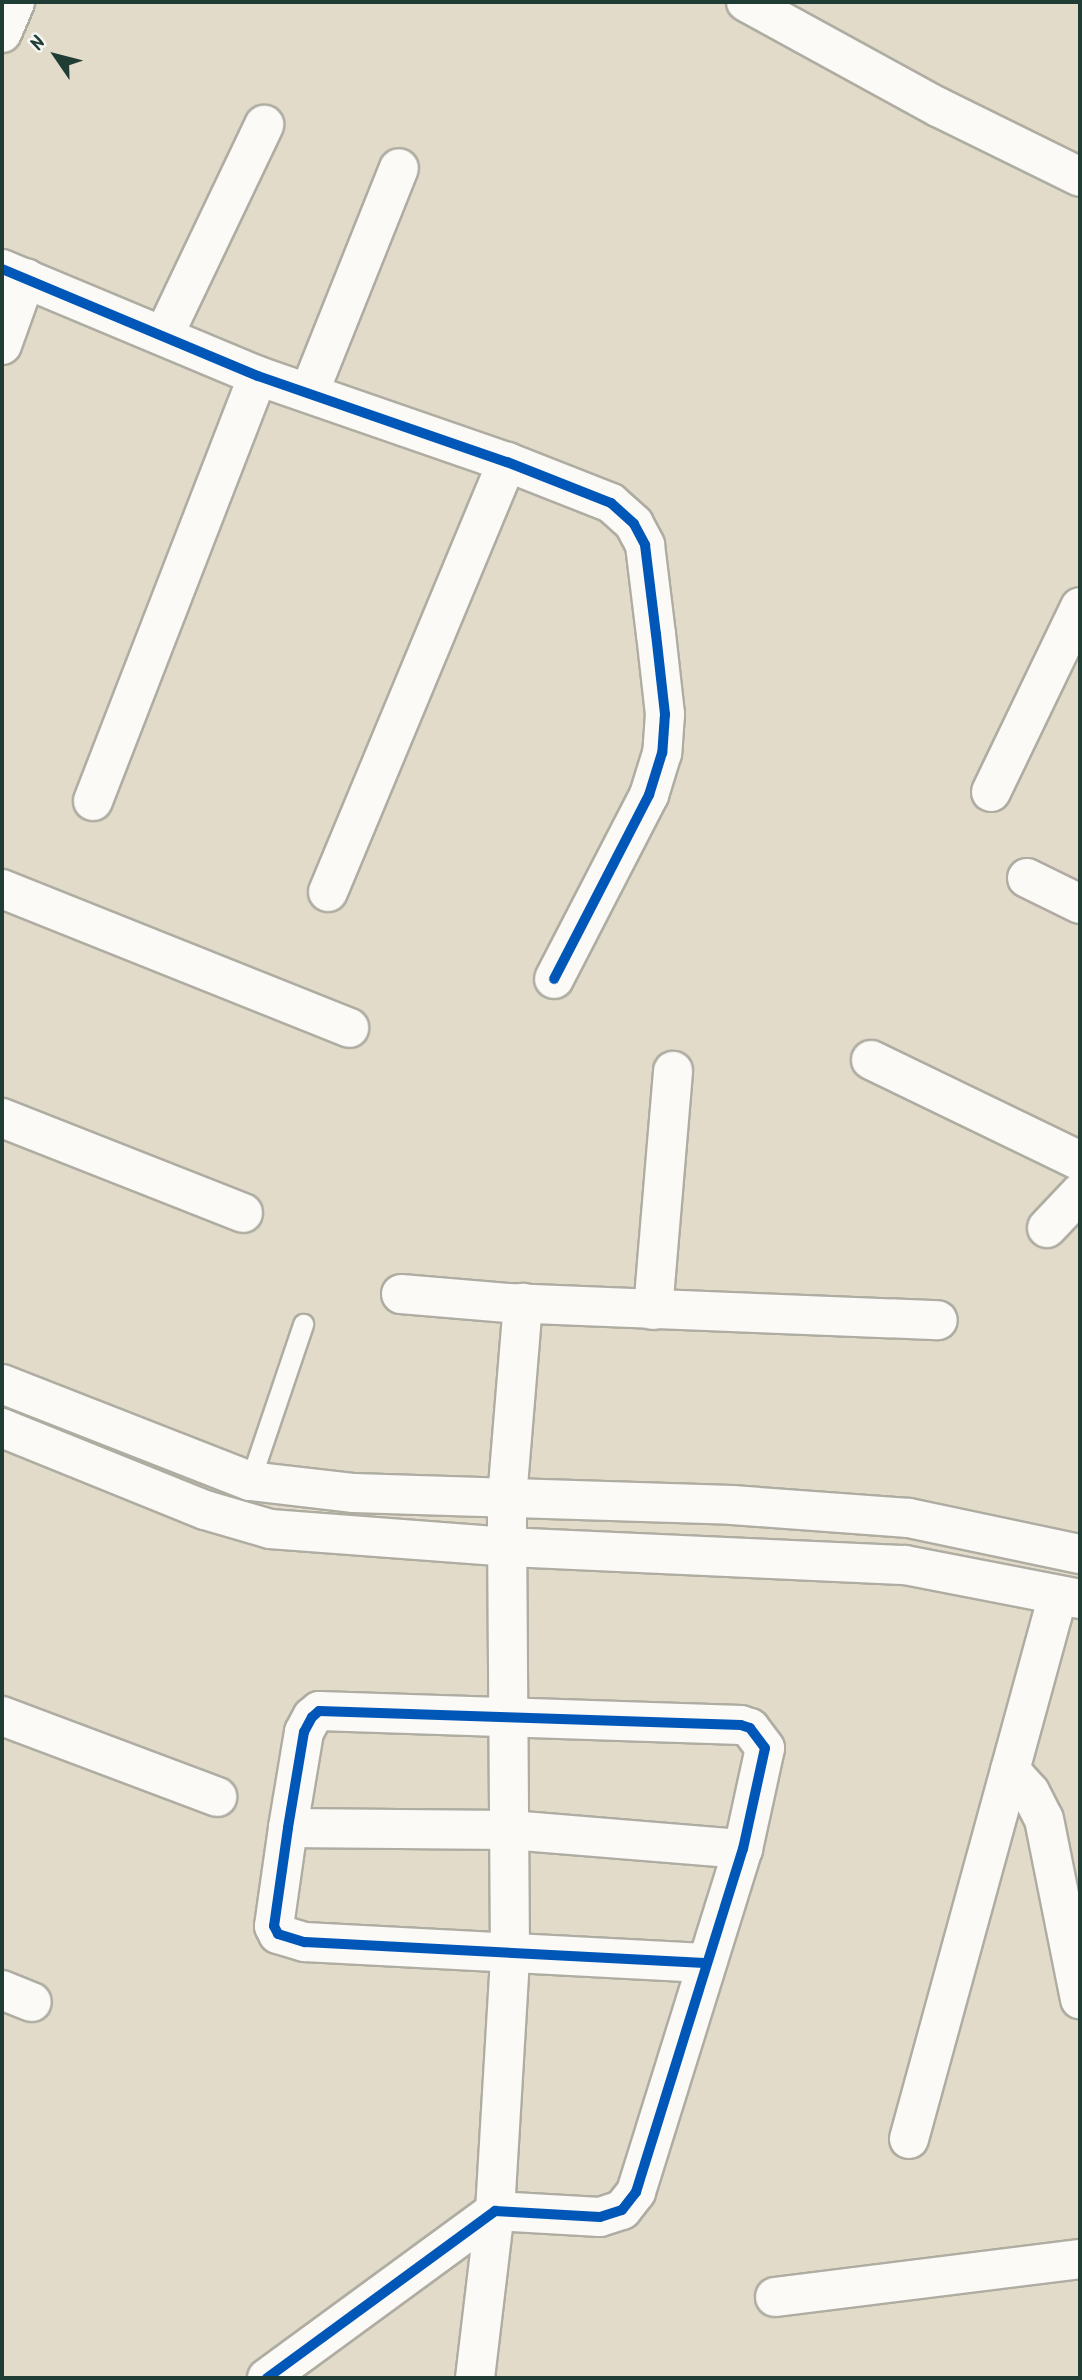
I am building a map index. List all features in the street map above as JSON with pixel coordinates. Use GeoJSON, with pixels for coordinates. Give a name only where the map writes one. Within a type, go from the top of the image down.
{"type":"FeatureCollection","features":[{"type":"Feature","properties":{"kind":"street"},"geometry":{"type":"LineString","coordinates":[[2,33],[15,2]]}},
{"type":"Feature","properties":{"kind":"street"},"geometry":{"type":"LineString","coordinates":[[746,2],[938,107],[1080,177]]}},
{"type":"Feature","properties":{"kind":"street"},"geometry":{"type":"LineString","coordinates":[[164,335],[264,125]]}},
{"type":"Feature","properties":{"kind":"street"},"geometry":{"type":"LineString","coordinates":[[309,393],[399,168]]}},
{"type":"Feature","properties":{"kind":"street"},"geometry":{"type":"LineString","coordinates":[[2,345],[14,274],[258,376],[507,462],[611,503],[634,524],[645,545],[665,714],[662,753],[649,795],[554,979]]}},
{"type":"Feature","properties":{"kind":"street"},"geometry":{"type":"LineString","coordinates":[[93,801],[258,376]]}},
{"type":"Feature","properties":{"kind":"street"},"geometry":{"type":"LineString","coordinates":[[328,892],[507,462]]}},
{"type":"Feature","properties":{"kind":"street"},"geometry":{"type":"LineString","coordinates":[[991,792],[1080,607]]}},
{"type":"Feature","properties":{"kind":"street"},"geometry":{"type":"LineString","coordinates":[[1027,878],[1080,904]]}},
{"type":"Feature","properties":{"kind":"street"},"geometry":{"type":"LineString","coordinates":[[2,889],[349,1028]]}},
{"type":"Feature","properties":{"kind":"street"},"geometry":{"type":"LineString","coordinates":[[871,1060],[1080,1161]]}},
{"type":"Feature","properties":{"kind":"street"},"geometry":{"type":"LineString","coordinates":[[653,1310],[673,1071]]}},
{"type":"Feature","properties":{"kind":"street"},"geometry":{"type":"LineString","coordinates":[[2,1118],[243,1213]]}},
{"type":"Feature","properties":{"kind":"street"},"geometry":{"type":"LineString","coordinates":[[1047,1228],[1080,1193]]}},
{"type":"Feature","properties":{"kind":"street"},"geometry":{"type":"LineString","coordinates":[[401,1294],[523,1304],[938,1320]]}},
{"type":"Feature","properties":{"kind":"street"},"geometry":{"type":"LineString","coordinates":[[475,2378],[495,2211],[510,1955],[506,1716],[507,1498],[523,1304]]}},
{"type":"Feature","properties":{"kind":"street"},"geometry":{"type":"LineString","coordinates":[[2,1384],[250,1481],[354,1493],[732,1505],[909,1518],[1080,1554]]}},
{"type":"Feature","properties":{"kind":"street"},"geometry":{"type":"LineString","coordinates":[[2,1428],[205,1510],[270,1529],[507,1547],[905,1565],[1069,1597],[1010,1770],[909,2139]]}},
{"type":"Feature","properties":{"kind":"street"},"geometry":{"type":"LineString","coordinates":[[267,2378],[495,2211],[600,2217],[622,2210],[636,2192],[704,1964],[743,1849],[765,1748],[750,1728],[506,1716],[320,1711],[304,1732],[274,1926],[278,1934],[305,1942],[704,1964]]}},
{"type":"Feature","properties":{"kind":"street"},"geometry":{"type":"LineString","coordinates":[[2,1716],[217,1797]]}},
{"type":"Feature","properties":{"kind":"street"},"geometry":{"type":"LineString","coordinates":[[1010,1770],[1044,1818],[1080,1999]]}},
{"type":"Feature","properties":{"kind":"street"},"geometry":{"type":"LineString","coordinates":[[288,1828],[510,1830],[743,1849]]}},
{"type":"Feature","properties":{"kind":"street"},"geometry":{"type":"LineString","coordinates":[[775,2297],[1080,2259]]}},
{"type":"Feature","properties":{"kind":"lane"},"geometry":{"type":"LineString","coordinates":[[250,1481],[303,1324]]}},
{"type":"Feature","properties":{"kind":"cycle path"},"geometry":{"type":"LineString","coordinates":[[2,269],[258,376],[507,462],[611,503],[634,524],[645,545],[656,634],[665,714],[662,753],[649,795],[554,979]]}},
{"type":"Feature","properties":{"kind":"cycle path"},"geometry":{"type":"LineString","coordinates":[[267,2378],[495,2211],[600,2217],[622,2210],[636,2192],[743,1849],[765,1748],[750,1728],[741,1725],[319,1711],[312,1717],[304,1732],[288,1828],[274,1926],[278,1934],[305,1942],[704,1963]]}}]}
